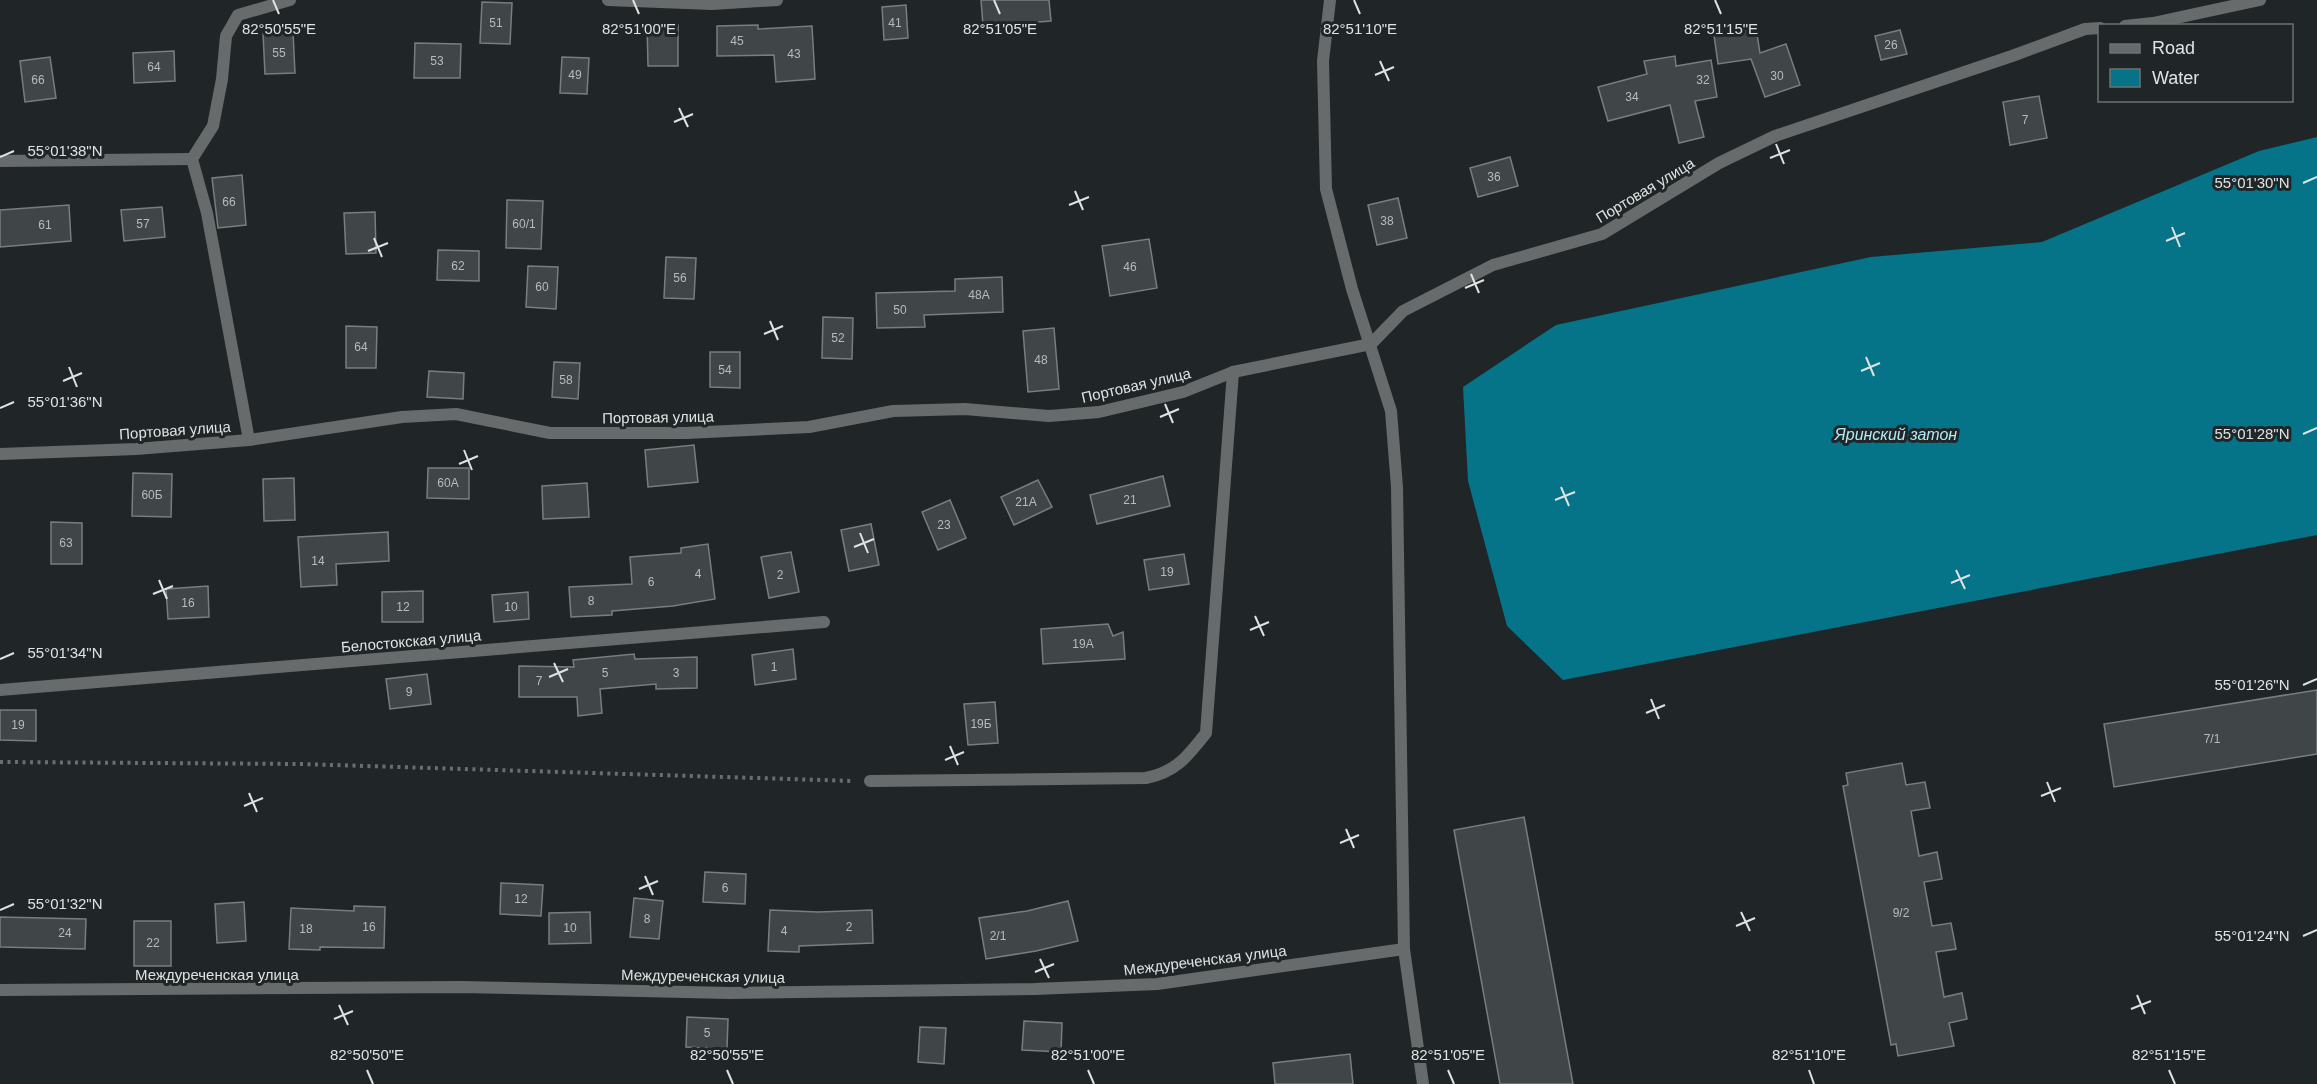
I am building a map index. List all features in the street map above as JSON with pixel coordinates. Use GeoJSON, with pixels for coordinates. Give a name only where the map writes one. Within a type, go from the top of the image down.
{"type":"FeatureCollection","features":[{"type":"Feature","properties":{"kind":"street"},"geometry":{"type":"LineString","coordinates":[[249,440],[207,213],[192,159],[213,126],[222,79],[226,36],[238,15],[290,0]]}},
{"type":"Feature","properties":{"kind":"street"},"geometry":{"type":"LineString","coordinates":[[608,0],[712,4],[777,0]]}},
{"type":"Feature","properties":{"kind":"street"},"geometry":{"type":"LineString","coordinates":[[1330,0],[1323,61],[1326,189],[1352,289],[1391,411],[1397,487],[1404,949],[1423,1084]]}},
{"type":"Feature","properties":{"kind":"street"},"geometry":{"type":"LineString","coordinates":[[2144,24],[2260,0]]}},
{"type":"Feature","properties":{"kind":"street","name":"Портовая улица"},"geometry":{"type":"LineString","coordinates":[[0,454],[136,449],[249,440],[402,417],[456,414],[550,433],[686,434],[809,427],[893,411],[965,409],[1049,416],[1099,412],[1184,392],[1233,372],[1371,344],[1403,311],[1493,265],[1602,234],[1719,163],[1775,136],[2085,29],[2098,28]]}},
{"type":"Feature","properties":{"kind":"street"},"geometry":{"type":"LineString","coordinates":[[0,160],[192,159]]}},
{"type":"Feature","properties":{"kind":"street"},"geometry":{"type":"LineString","coordinates":[[870,781],[1146,778],[1163,775],[1187,758],[1206,733],[1233,372]]}},
{"type":"Feature","properties":{"kind":"street","name":"Белостокская улица"},"geometry":{"type":"LineString","coordinates":[[0,690],[824,622]]}},
{"type":"Feature","properties":{"kind":"street","name":"Междуреченская улица"},"geometry":{"type":"LineString","coordinates":[[0,990],[461,987],[729,993],[1035,988],[1157,984],[1404,949]]}},
{"type":"Feature","properties":{"kind":"path"},"geometry":{"type":"LineString","coordinates":[[0,762],[301,764],[870,781]]}},
{"type":"Feature","properties":{"kind":"water","name":"Яринский затон"},"geometry":{"type":"Polygon","coordinates":[[[2317,137],[2317,535],[1563,680],[1507,626],[1468,481],[1463,387],[1556,325],[1871,257],[2042,242],[2259,151],[2317,137]]]}},
{"type":"Feature","properties":{"kind":"building"},"geometry":{"type":"Polygon","coordinates":[[[981,0],[1049,0],[1051,21],[983,26],[981,0]]]}},
{"type":"Feature","properties":{"kind":"building"},"geometry":{"type":"Polygon","coordinates":[[[482,2],[512,3],[510,44],[480,43],[482,2]]]}},
{"type":"Feature","properties":{"kind":"building"},"geometry":{"type":"Polygon","coordinates":[[[906,5],[908,38],[884,40],[882,7],[906,5]]]}},
{"type":"Feature","properties":{"kind":"building"},"geometry":{"type":"Polygon","coordinates":[[[647,25],[678,25],[678,66],[648,66],[647,25]]]}},
{"type":"Feature","properties":{"kind":"building"},"geometry":{"type":"Polygon","coordinates":[[[758,25],[758,29],[812,26],[815,79],[776,82],[774,55],[717,56],[717,26],[758,25]]]}},
{"type":"Feature","properties":{"kind":"building"},"geometry":{"type":"Polygon","coordinates":[[[1756,28],[1760,53],[1786,44],[1800,85],[1765,97],[1751,59],[1718,64],[1714,35],[1756,28]]]}},
{"type":"Feature","properties":{"kind":"building"},"geometry":{"type":"Polygon","coordinates":[[[1900,30],[1907,54],[1881,60],[1875,36],[1900,30]]]}},
{"type":"Feature","properties":{"kind":"building"},"geometry":{"type":"Polygon","coordinates":[[[293,32],[295,73],[265,74],[263,33],[293,32]]]}},
{"type":"Feature","properties":{"kind":"building"},"geometry":{"type":"Polygon","coordinates":[[[415,43],[461,44],[460,78],[414,78],[415,43]]]}},
{"type":"Feature","properties":{"kind":"building"},"geometry":{"type":"Polygon","coordinates":[[[174,51],[175,81],[134,83],[133,53],[174,51]]]}},
{"type":"Feature","properties":{"kind":"building"},"geometry":{"type":"Polygon","coordinates":[[[1675,56],[1676,66],[1711,60],[1717,97],[1695,101],[1704,137],[1679,143],[1670,105],[1608,121],[1598,87],[1647,74],[1644,61],[1675,56]]]}},
{"type":"Feature","properties":{"kind":"building"},"geometry":{"type":"Polygon","coordinates":[[[50,57],[56,98],[25,102],[20,61],[50,57]]]}},
{"type":"Feature","properties":{"kind":"building"},"geometry":{"type":"Polygon","coordinates":[[[562,57],[589,58],[587,94],[560,93],[562,57]]]}},
{"type":"Feature","properties":{"kind":"building"},"geometry":{"type":"Polygon","coordinates":[[[2039,96],[2047,138],[2010,145],[2003,102],[2039,96]]]}},
{"type":"Feature","properties":{"kind":"building"},"geometry":{"type":"Polygon","coordinates":[[[1510,157],[1518,186],[1478,197],[1470,168],[1510,157]]]}},
{"type":"Feature","properties":{"kind":"building"},"geometry":{"type":"Polygon","coordinates":[[[242,175],[246,225],[218,228],[212,178],[242,175]]]}},
{"type":"Feature","properties":{"kind":"building"},"geometry":{"type":"Polygon","coordinates":[[[1398,198],[1407,238],[1377,245],[1368,205],[1398,198]]]}},
{"type":"Feature","properties":{"kind":"building"},"geometry":{"type":"Polygon","coordinates":[[[507,200],[543,201],[541,249],[506,248],[507,200]]]}},
{"type":"Feature","properties":{"kind":"building"},"geometry":{"type":"Polygon","coordinates":[[[69,205],[71,241],[0,247],[0,210],[69,205]]]}},
{"type":"Feature","properties":{"kind":"building"},"geometry":{"type":"Polygon","coordinates":[[[162,207],[165,237],[124,241],[121,210],[162,207]]]}},
{"type":"Feature","properties":{"kind":"building"},"geometry":{"type":"Polygon","coordinates":[[[375,212],[376,253],[346,254],[344,213],[375,212]]]}},
{"type":"Feature","properties":{"kind":"building"},"geometry":{"type":"Polygon","coordinates":[[[1149,239],[1157,288],[1110,296],[1102,246],[1149,239]]]}},
{"type":"Feature","properties":{"kind":"building"},"geometry":{"type":"Polygon","coordinates":[[[438,250],[479,251],[479,281],[437,280],[438,250]]]}},
{"type":"Feature","properties":{"kind":"building"},"geometry":{"type":"Polygon","coordinates":[[[666,257],[696,258],[694,299],[664,298],[666,257]]]}},
{"type":"Feature","properties":{"kind":"building"},"geometry":{"type":"Polygon","coordinates":[[[528,266],[558,267],[556,309],[526,307],[528,266]]]}},
{"type":"Feature","properties":{"kind":"building"},"geometry":{"type":"Polygon","coordinates":[[[1002,277],[1003,312],[924,315],[925,327],[877,328],[876,293],[955,291],[955,279],[1002,277]]]}},
{"type":"Feature","properties":{"kind":"building"},"geometry":{"type":"Polygon","coordinates":[[[823,317],[853,318],[852,359],[822,358],[823,317]]]}},
{"type":"Feature","properties":{"kind":"building"},"geometry":{"type":"Polygon","coordinates":[[[346,326],[377,327],[376,368],[346,368],[346,326]]]}},
{"type":"Feature","properties":{"kind":"building"},"geometry":{"type":"Polygon","coordinates":[[[1054,328],[1059,389],[1028,392],[1023,331],[1054,328]]]}},
{"type":"Feature","properties":{"kind":"building"},"geometry":{"type":"Polygon","coordinates":[[[710,352],[740,352],[740,388],[710,387],[710,352]]]}},
{"type":"Feature","properties":{"kind":"building"},"geometry":{"type":"Polygon","coordinates":[[[554,362],[580,363],[578,399],[552,397],[554,362]]]}},
{"type":"Feature","properties":{"kind":"building"},"geometry":{"type":"Polygon","coordinates":[[[429,371],[464,373],[463,399],[427,397],[429,371]]]}},
{"type":"Feature","properties":{"kind":"building"},"geometry":{"type":"Polygon","coordinates":[[[694,445],[698,482],[648,487],[645,450],[694,445]]]}},
{"type":"Feature","properties":{"kind":"building"},"geometry":{"type":"Polygon","coordinates":[[[428,468],[469,468],[469,499],[427,498],[428,468]]]}},
{"type":"Feature","properties":{"kind":"building"},"geometry":{"type":"Polygon","coordinates":[[[133,473],[172,474],[171,517],[132,516],[133,473]]]}},
{"type":"Feature","properties":{"kind":"building"},"geometry":{"type":"Polygon","coordinates":[[[1163,476],[1170,506],[1097,524],[1090,495],[1163,476]]]}},
{"type":"Feature","properties":{"kind":"building"},"geometry":{"type":"Polygon","coordinates":[[[294,478],[295,520],[264,521],[263,479],[294,478]]]}},
{"type":"Feature","properties":{"kind":"building"},"geometry":{"type":"Polygon","coordinates":[[[1038,480],[1052,507],[1014,525],[1001,497],[1038,480]]]}},
{"type":"Feature","properties":{"kind":"building"},"geometry":{"type":"Polygon","coordinates":[[[587,483],[589,517],[543,519],[542,486],[587,483]]]}},
{"type":"Feature","properties":{"kind":"building"},"geometry":{"type":"Polygon","coordinates":[[[950,500],[966,538],[938,550],[922,512],[950,500]]]}},
{"type":"Feature","properties":{"kind":"building"},"geometry":{"type":"Polygon","coordinates":[[[51,522],[82,523],[82,564],[51,564],[51,522]]]}},
{"type":"Feature","properties":{"kind":"building"},"geometry":{"type":"Polygon","coordinates":[[[871,524],[879,565],[849,571],[841,530],[871,524]]]}},
{"type":"Feature","properties":{"kind":"building"},"geometry":{"type":"Polygon","coordinates":[[[388,532],[389,561],[336,564],[337,585],[301,587],[298,537],[388,532]]]}},
{"type":"Feature","properties":{"kind":"building"},"geometry":{"type":"Polygon","coordinates":[[[708,544],[715,599],[673,606],[612,611],[612,615],[571,617],[569,587],[632,584],[630,557],[681,553],[681,548],[708,544]]]}},
{"type":"Feature","properties":{"kind":"building"},"geometry":{"type":"Polygon","coordinates":[[[791,552],[799,592],[769,598],[761,557],[791,552]]]}},
{"type":"Feature","properties":{"kind":"building"},"geometry":{"type":"Polygon","coordinates":[[[1184,554],[1189,584],[1149,590],[1144,560],[1184,554]]]}},
{"type":"Feature","properties":{"kind":"building"},"geometry":{"type":"Polygon","coordinates":[[[208,586],[209,617],[168,619],[166,589],[208,586]]]}},
{"type":"Feature","properties":{"kind":"building"},"geometry":{"type":"Polygon","coordinates":[[[423,591],[423,622],[382,622],[382,592],[423,591]]]}},
{"type":"Feature","properties":{"kind":"building"},"geometry":{"type":"Polygon","coordinates":[[[528,592],[529,619],[494,622],[492,595],[528,592]]]}},
{"type":"Feature","properties":{"kind":"building"},"geometry":{"type":"Polygon","coordinates":[[[1108,624],[1113,636],[1123,632],[1125,659],[1043,664],[1041,629],[1108,624]]]}},
{"type":"Feature","properties":{"kind":"building"},"geometry":{"type":"Polygon","coordinates":[[[793,649],[796,679],[755,685],[752,655],[793,649]]]}},
{"type":"Feature","properties":{"kind":"building"},"geometry":{"type":"Polygon","coordinates":[[[634,654],[635,659],[697,657],[697,688],[656,689],[656,684],[600,689],[602,713],[578,716],[577,697],[519,697],[519,666],[574,667],[573,660],[634,654]]]}},
{"type":"Feature","properties":{"kind":"building"},"geometry":{"type":"Polygon","coordinates":[[[427,674],[431,704],[390,709],[386,679],[427,674]]]}},
{"type":"Feature","properties":{"kind":"building"},"geometry":{"type":"Polygon","coordinates":[[[2317,690],[2317,754],[2114,787],[2104,724],[2317,690]]]}},
{"type":"Feature","properties":{"kind":"building"},"geometry":{"type":"Polygon","coordinates":[[[995,702],[998,743],[968,745],[964,704],[995,702]]]}},
{"type":"Feature","properties":{"kind":"building"},"geometry":{"type":"Polygon","coordinates":[[[0,710],[36,710],[36,741],[0,740],[0,710]]]}},
{"type":"Feature","properties":{"kind":"building"},"geometry":{"type":"Polygon","coordinates":[[[1902,763],[1906,785],[1925,782],[1930,808],[1911,811],[1919,856],[1937,852],[1942,879],[1924,882],[1932,926],[1951,923],[1956,949],[1936,952],[1944,997],[1962,993],[1967,1019],[1949,1023],[1954,1046],[1898,1056],[1896,1044],[1891,1045],[1843,786],[1848,785],[1846,773],[1902,763]]]}},
{"type":"Feature","properties":{"kind":"building"},"geometry":{"type":"Polygon","coordinates":[[[1524,817],[1573,1084],[1500,1084],[1454,830],[1524,817]]]}},
{"type":"Feature","properties":{"kind":"building"},"geometry":{"type":"Polygon","coordinates":[[[705,872],[746,874],[745,904],[703,902],[705,872]]]}},
{"type":"Feature","properties":{"kind":"building"},"geometry":{"type":"Polygon","coordinates":[[[501,883],[543,885],[541,916],[500,914],[501,883]]]}},
{"type":"Feature","properties":{"kind":"building"},"geometry":{"type":"Polygon","coordinates":[[[634,898],[663,901],[659,939],[630,937],[634,898]]]}},
{"type":"Feature","properties":{"kind":"building"},"geometry":{"type":"Polygon","coordinates":[[[1068,901],[1078,941],[986,959],[979,918],[1027,911],[1068,901]]]}},
{"type":"Feature","properties":{"kind":"building"},"geometry":{"type":"Polygon","coordinates":[[[244,902],[246,941],[217,943],[215,904],[244,902]]]}},
{"type":"Feature","properties":{"kind":"building"},"geometry":{"type":"Polygon","coordinates":[[[354,906],[385,907],[384,948],[289,949],[291,908],[354,911],[354,906]]]}},
{"type":"Feature","properties":{"kind":"building"},"geometry":{"type":"Polygon","coordinates":[[[770,910],[818,912],[872,910],[873,943],[799,946],[799,952],[768,951],[770,910]]]}},
{"type":"Feature","properties":{"kind":"building"},"geometry":{"type":"Polygon","coordinates":[[[590,912],[591,943],[549,944],[549,913],[590,912]]]}},
{"type":"Feature","properties":{"kind":"building"},"geometry":{"type":"Polygon","coordinates":[[[0,917],[86,919],[85,949],[0,947],[0,917]]]}},
{"type":"Feature","properties":{"kind":"building"},"geometry":{"type":"Polygon","coordinates":[[[134,921],[171,921],[171,966],[134,966],[134,921]]]}},
{"type":"Feature","properties":{"kind":"building"},"geometry":{"type":"Polygon","coordinates":[[[687,1017],[728,1019],[727,1049],[686,1047],[687,1017]]]}},
{"type":"Feature","properties":{"kind":"building"},"geometry":{"type":"Polygon","coordinates":[[[1024,1021],[1062,1023],[1061,1052],[1022,1050],[1024,1021]]]}},
{"type":"Feature","properties":{"kind":"building"},"geometry":{"type":"Polygon","coordinates":[[[920,1027],[946,1028],[944,1064],[918,1062],[920,1027]]]}},
{"type":"Feature","properties":{"kind":"building"},"geometry":{"type":"Polygon","coordinates":[[[1350,1054],[1353,1084],[1275,1084],[1273,1063],[1350,1054]]]}}]}
